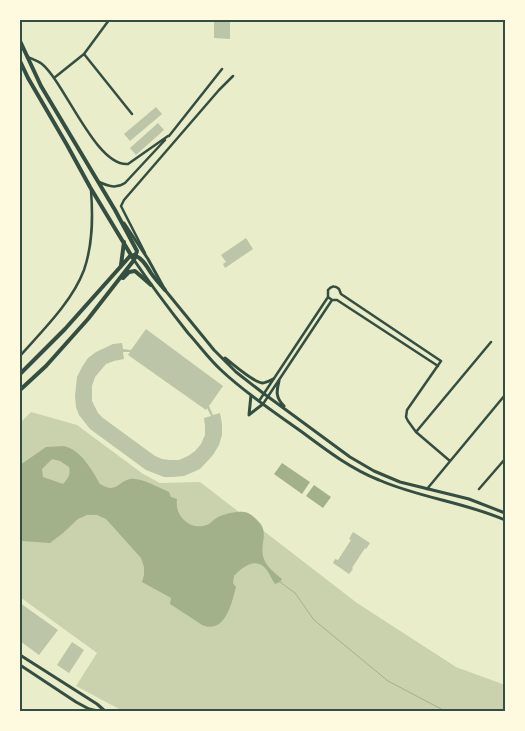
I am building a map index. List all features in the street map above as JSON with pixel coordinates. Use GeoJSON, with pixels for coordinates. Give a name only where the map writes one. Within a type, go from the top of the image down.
{"type":"FeatureCollection","features":[{"type":"Feature","properties":{"kind":"main road"},"geometry":{"type":"LineString","coordinates":[[20,41],[41,86],[115,210],[137,251],[112,290]]}},
{"type":"Feature","properties":{"kind":"main road"},"geometry":{"type":"LineString","coordinates":[[20,61],[90,187],[124,241],[134,256],[142,260],[165,290]]}},
{"type":"Feature","properties":{"kind":"main road"},"geometry":{"type":"LineString","coordinates":[[120,267],[124,241]]}},
{"type":"Feature","properties":{"kind":"main road"},"geometry":{"type":"LineString","coordinates":[[20,374],[65,329],[120,267],[134,256]]}},
{"type":"Feature","properties":{"kind":"main road"},"geometry":{"type":"LineString","coordinates":[[20,390],[46,366],[129,272],[136,271],[151,285]]}},
{"type":"Feature","properties":{"kind":"main road"},"geometry":{"type":"LineString","coordinates":[[65,329],[73,335]]}},
{"type":"Feature","properties":{"kind":"street"},"geometry":{"type":"LineString","coordinates":[[54,78],[84,54],[109,20]]}},
{"type":"Feature","properties":{"kind":"street"},"geometry":{"type":"LineString","coordinates":[[84,54],[132,114]]}},
{"type":"Feature","properties":{"kind":"street"},"geometry":{"type":"LineString","coordinates":[[26,56],[41,64],[54,78],[94,141],[111,158],[122,165],[128,164],[168,136]]}},
{"type":"Feature","properties":{"kind":"street"},"geometry":{"type":"LineString","coordinates":[[98,181],[109,186],[120,186],[125,183],[168,136],[222,69]]}},
{"type":"Feature","properties":{"kind":"street"},"geometry":{"type":"LineString","coordinates":[[233,76],[124,200],[121,206],[165,290],[214,350],[236,372],[350,457],[374,471],[400,482],[469,499],[505,512]]}},
{"type":"Feature","properties":{"kind":"street"},"geometry":{"type":"LineString","coordinates":[[20,356],[68,299],[84,271],[92,234],[90,187]]}},
{"type":"Feature","properties":{"kind":"street"},"geometry":{"type":"LineString","coordinates":[[115,210],[148,259]]}},
{"type":"Feature","properties":{"kind":"street"},"geometry":{"type":"LineString","coordinates":[[134,256],[151,285],[212,360],[251,395],[329,451],[377,480],[473,508],[505,520]]}},
{"type":"Feature","properties":{"kind":"street"},"geometry":{"type":"LineString","coordinates":[[259,400],[328,297],[328,290],[334,286],[339,289],[341,294],[441,361],[407,410],[406,417],[416,432],[450,461]]}},
{"type":"Feature","properties":{"kind":"street"},"geometry":{"type":"LineString","coordinates":[[337,300],[341,294]]}},
{"type":"Feature","properties":{"kind":"street"},"geometry":{"type":"LineString","coordinates":[[328,297],[332,300],[337,300],[438,366]]}},
{"type":"Feature","properties":{"kind":"street"},"geometry":{"type":"LineString","coordinates":[[251,395],[249,414],[263,404],[332,300]]}},
{"type":"Feature","properties":{"kind":"street"},"geometry":{"type":"LineString","coordinates":[[416,432],[490,342]]}},
{"type":"Feature","properties":{"kind":"street"},"geometry":{"type":"LineString","coordinates":[[214,350],[261,383],[273,379]]}},
{"type":"Feature","properties":{"kind":"street"},"geometry":{"type":"LineString","coordinates":[[279,381],[276,391],[278,399],[288,411]]}},
{"type":"Feature","properties":{"kind":"street"},"geometry":{"type":"LineString","coordinates":[[427,489],[505,395]]}},
{"type":"Feature","properties":{"kind":"street"},"geometry":{"type":"LineString","coordinates":[[479,489],[505,459]]}},
{"type":"Feature","properties":{"kind":"street"},"geometry":{"type":"LineString","coordinates":[[20,655],[106,711]]}},
{"type":"Feature","properties":{"kind":"street"},"geometry":{"type":"LineString","coordinates":[[20,665],[76,702],[89,709],[98,711]]}},
{"type":"Feature","properties":{"kind":"shaded area"},"geometry":{"type":"Polygon","coordinates":[[[31,412],[77,425],[143,474],[160,483],[200,482],[357,603],[456,667],[505,685],[505,711],[123,711],[76,686],[97,653],[20,597],[20,423],[31,412]]]}},
{"type":"Feature","properties":{"kind":"shaded area"},"geometry":{"type":"Polygon","coordinates":[[[64,446],[76,452],[85,461],[100,484],[106,487],[114,488],[126,480],[134,479],[145,481],[169,492],[171,497],[177,499],[177,508],[180,515],[193,525],[206,525],[218,517],[231,513],[246,512],[250,514],[261,524],[263,529],[262,551],[264,560],[282,579],[275,584],[263,566],[259,564],[251,564],[243,568],[234,576],[233,583],[236,587],[230,608],[222,621],[210,627],[200,624],[170,604],[171,598],[142,582],[144,567],[141,558],[106,519],[97,515],[87,515],[78,519],[50,543],[22,541],[20,539],[20,465],[46,447],[64,446]],[[52,459],[42,469],[43,477],[63,484],[69,476],[70,470],[69,467],[60,461],[52,459]]]}},
{"type":"Feature","properties":{"kind":"shaded area"},"geometry":{"type":"Polygon","coordinates":[[[282,463],[310,482],[302,494],[274,474],[282,463]]]}},
{"type":"Feature","properties":{"kind":"shaded area"},"geometry":{"type":"Polygon","coordinates":[[[314,485],[331,497],[323,508],[306,496],[314,485]]]}},
{"type":"Feature","properties":{"kind":"building"},"geometry":{"type":"Polygon","coordinates":[[[214,20],[230,20],[230,39],[214,38],[214,20]]]}},
{"type":"Feature","properties":{"kind":"building"},"geometry":{"type":"Polygon","coordinates":[[[156,107],[162,114],[130,141],[124,134],[156,107]]]}},
{"type":"Feature","properties":{"kind":"building"},"geometry":{"type":"Polygon","coordinates":[[[158,123],[164,130],[136,155],[130,148],[158,123]]]}},
{"type":"Feature","properties":{"kind":"building"},"geometry":{"type":"Polygon","coordinates":[[[246,238],[253,249],[225,268],[223,264],[226,262],[221,255],[246,238]]]}},
{"type":"Feature","properties":{"kind":"building"},"geometry":{"type":"Polygon","coordinates":[[[146,329],[223,386],[209,406],[213,415],[220,413],[222,435],[213,455],[200,469],[184,476],[173,477],[164,477],[146,470],[90,429],[79,415],[75,396],[77,377],[88,358],[113,344],[122,343],[123,349],[131,350],[146,329]],[[123,352],[124,359],[106,364],[95,377],[92,386],[92,401],[98,413],[155,456],[162,459],[179,460],[188,456],[201,444],[205,435],[204,418],[211,416],[207,408],[206,410],[128,355],[130,352],[123,352]]]}},
{"type":"Feature","properties":{"kind":"building"},"geometry":{"type":"Polygon","coordinates":[[[353,532],[370,543],[349,574],[333,563],[335,559],[338,560],[351,540],[349,539],[353,532]]]}},
{"type":"Feature","properties":{"kind":"building"},"geometry":{"type":"Polygon","coordinates":[[[20,603],[58,630],[39,655],[20,641],[20,603]]]}},
{"type":"Feature","properties":{"kind":"building"},"geometry":{"type":"Polygon","coordinates":[[[72,642],[84,650],[69,673],[57,665],[72,642]]]}},
{"type":"Feature","properties":{"kind":"waterway"},"geometry":{"type":"LineString","coordinates":[[280,582],[295,593],[314,620],[388,681],[445,711]]}}]}
